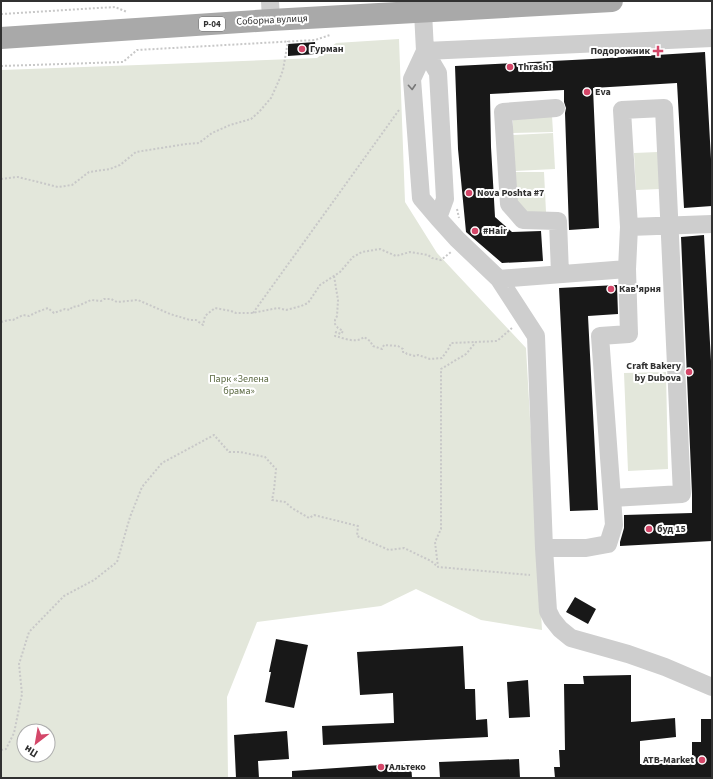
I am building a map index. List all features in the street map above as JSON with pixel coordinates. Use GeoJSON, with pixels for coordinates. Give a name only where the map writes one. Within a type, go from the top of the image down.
{"type":"FeatureCollection","features":[{"type":"Feature","properties":{"kind":"main road","name":"Р-04"},"geometry":{"type":"LineString","coordinates":[[423,12],[612,1]]}},
{"type":"Feature","properties":{"kind":"main road","name":"Соборна вулиця"},"geometry":{"type":"LineString","coordinates":[[1,38],[270,11],[423,12]]}},
{"type":"Feature","properties":{"kind":"street"},"geometry":{"type":"LineString","coordinates":[[423,12],[425,51],[438,73],[445,199],[438,218]]}},
{"type":"Feature","properties":{"kind":"street"},"geometry":{"type":"LineString","coordinates":[[425,51],[712,38]]}},
{"type":"Feature","properties":{"kind":"street"},"geometry":{"type":"LineString","coordinates":[[425,51],[412,79],[421,198],[457,239],[500,279],[536,336],[544,548],[548,611],[560,629],[571,638],[628,654],[665,667],[712,688]]}},
{"type":"Feature","properties":{"kind":"street"},"geometry":{"type":"LineString","coordinates":[[556,108],[503,112],[509,204],[524,220],[558,221],[560,274]]}},
{"type":"Feature","properties":{"kind":"street"},"geometry":{"type":"LineString","coordinates":[[544,548],[586,548],[608,544],[614,525],[612,498],[600,336],[629,334],[629,227],[622,110],[664,108],[682,494],[612,498]]}},
{"type":"Feature","properties":{"kind":"street"},"geometry":{"type":"LineString","coordinates":[[629,227],[712,224]]}},
{"type":"Feature","properties":{"kind":"street"},"geometry":{"type":"LineString","coordinates":[[500,279],[628,269]]}},
{"type":"Feature","properties":{"kind":"path"},"geometry":{"type":"LineString","coordinates":[[1,14],[115,7],[132,15]]}},
{"type":"Feature","properties":{"kind":"path"},"geometry":{"type":"LineString","coordinates":[[1,66],[124,62],[136,50],[315,40],[330,34]]}},
{"type":"Feature","properties":{"kind":"path"},"geometry":{"type":"LineString","coordinates":[[1,179],[18,177],[58,187],[72,185],[89,172],[110,170],[136,152],[186,144],[199,144],[212,134],[230,125],[251,119],[272,98],[283,70],[288,41]]}},
{"type":"Feature","properties":{"kind":"path"},"geometry":{"type":"LineString","coordinates":[[252,313],[413,92]]}},
{"type":"Feature","properties":{"kind":"path"},"geometry":{"type":"LineString","coordinates":[[457,206],[459,220]]}},
{"type":"Feature","properties":{"kind":"path"},"geometry":{"type":"LineString","coordinates":[[1,322],[13,320],[23,316],[29,316],[48,308],[54,313],[65,309],[70,310],[72,307],[91,300],[101,301],[104,299],[111,299],[117,302],[138,300],[170,314],[190,320],[196,320],[203,325],[205,316],[215,308],[236,313],[252,313],[278,308],[286,310],[308,303],[320,285],[340,272],[353,257],[362,252],[380,249],[396,256],[410,252],[428,255],[432,258],[441,260],[452,252],[457,239]]}},
{"type":"Feature","properties":{"kind":"path"},"geometry":{"type":"LineString","coordinates":[[334,276],[338,300],[335,324],[343,331],[341,334],[336,332],[335,336],[350,340],[360,340],[364,337],[370,341],[373,346],[382,348],[384,345],[398,346],[403,349],[403,352],[415,356],[418,355],[430,359],[442,358],[451,343],[497,340],[524,318]]}},
{"type":"Feature","properties":{"kind":"path"},"geometry":{"type":"LineString","coordinates":[[438,567],[435,542],[441,529],[441,369],[466,354],[476,342]]}},
{"type":"Feature","properties":{"kind":"path"},"geometry":{"type":"LineString","coordinates":[[1,750],[6,749],[14,733],[22,694],[19,664],[29,632],[64,596],[94,580],[117,562],[130,517],[142,487],[162,463],[214,435],[229,452],[240,452],[265,457],[276,469],[272,500],[285,502],[309,518],[314,515],[358,526],[357,536],[389,550],[404,548],[431,561],[438,567],[546,576]]}},
{"type":"Feature","properties":{"kind":"green space","name":"Парк «Зелена брама»"},"geometry":{"type":"Polygon","coordinates":[[[399,39],[405,202],[437,253],[526,348],[542,630],[481,620],[416,589],[381,606],[257,622],[227,697],[228,778],[1,778],[1,70],[317,58],[336,43],[399,39]]]}},
{"type":"Feature","properties":{"kind":"green space"},"geometry":{"type":"Polygon","coordinates":[[[552,116],[553,132],[513,133],[513,117],[552,116]]]}},
{"type":"Feature","properties":{"kind":"green space"},"geometry":{"type":"Polygon","coordinates":[[[553,133],[555,169],[515,171],[513,135],[553,133]]]}},
{"type":"Feature","properties":{"kind":"green space"},"geometry":{"type":"Polygon","coordinates":[[[658,152],[660,189],[636,190],[634,153],[658,152]]]}},
{"type":"Feature","properties":{"kind":"green space"},"geometry":{"type":"Polygon","coordinates":[[[515,172],[544,172],[546,212],[526,213],[517,209],[515,172]]]}},
{"type":"Feature","properties":{"kind":"green space"},"geometry":{"type":"Polygon","coordinates":[[[666,372],[668,469],[628,471],[624,373],[666,372]]]}},
{"type":"Feature","properties":{"kind":"building","name":"Гурман"},"geometry":{"type":"Polygon","coordinates":[[[315,42],[316,54],[288,56],[288,44],[315,42]]]}},
{"type":"Feature","properties":{"kind":"building"},"geometry":{"type":"Polygon","coordinates":[[[705,52],[712,177],[712,206],[684,208],[677,83],[593,88],[599,228],[569,230],[566,108],[564,102],[564,90],[490,94],[495,217],[512,232],[541,231],[543,261],[502,263],[466,232],[458,149],[455,66],[705,52]]]}},
{"type":"Feature","properties":{"kind":"building"},"geometry":{"type":"Polygon","coordinates":[[[704,235],[712,379],[712,541],[620,546],[624,528],[624,515],[692,513],[681,237],[704,235]]]}},
{"type":"Feature","properties":{"kind":"building"},"geometry":{"type":"Polygon","coordinates":[[[617,285],[618,314],[588,316],[598,510],[570,511],[559,288],[617,285]]]}},
{"type":"Feature","properties":{"kind":"building"},"geometry":{"type":"Polygon","coordinates":[[[575,597],[596,609],[588,624],[566,612],[575,597]]]}},
{"type":"Feature","properties":{"kind":"building"},"geometry":{"type":"Polygon","coordinates":[[[276,639],[308,645],[294,708],[265,702],[271,672],[269,672],[276,639]]]}},
{"type":"Feature","properties":{"kind":"building"},"geometry":{"type":"Polygon","coordinates":[[[463,646],[465,689],[475,689],[476,720],[487,719],[488,737],[323,745],[322,726],[394,723],[393,693],[360,695],[357,652],[463,646]]]}},
{"type":"Feature","properties":{"kind":"building"},"geometry":{"type":"Polygon","coordinates":[[[631,675],[631,722],[675,718],[676,737],[640,741],[640,764],[692,763],[692,742],[701,742],[701,719],[712,719],[712,778],[555,778],[554,767],[560,767],[559,750],[565,750],[564,684],[584,684],[583,676],[631,675]]]}},
{"type":"Feature","properties":{"kind":"building"},"geometry":{"type":"Polygon","coordinates":[[[528,680],[530,717],[509,718],[507,682],[528,680]]]}},
{"type":"Feature","properties":{"kind":"building"},"geometry":{"type":"Polygon","coordinates":[[[287,731],[289,759],[258,761],[259,778],[236,778],[234,735],[287,731]]]}},
{"type":"Feature","properties":{"kind":"building"},"geometry":{"type":"Polygon","coordinates":[[[519,759],[520,778],[440,778],[439,762],[519,759]]]}},
{"type":"Feature","properties":{"kind":"building","name":"Альтеко"},"geometry":{"type":"Polygon","coordinates":[[[411,763],[412,778],[292,778],[292,771],[411,763]]]}},
{"type":"Feature","properties":{"kind":"place","name":"Гурман"},"geometry":{"type":"Point","coordinates":[302,49]}},
{"type":"Feature","properties":{"kind":"place","name":"Подорожник"},"geometry":{"type":"Point","coordinates":[658,51]}},
{"type":"Feature","properties":{"kind":"place","name":"Thrash!"},"geometry":{"type":"Point","coordinates":[510,67]}},
{"type":"Feature","properties":{"kind":"place","name":"Eva"},"geometry":{"type":"Point","coordinates":[587,92]}},
{"type":"Feature","properties":{"kind":"place","name":"Nova Poshta #7"},"geometry":{"type":"Point","coordinates":[469,193]}},
{"type":"Feature","properties":{"kind":"place","name":"#Hair"},"geometry":{"type":"Point","coordinates":[475,231]}},
{"type":"Feature","properties":{"kind":"place","name":"Кав'ярня"},"geometry":{"type":"Point","coordinates":[611,289]}},
{"type":"Feature","properties":{"kind":"place","name":"Craft Bakery by Dubova"},"geometry":{"type":"Point","coordinates":[689,372]}},
{"type":"Feature","properties":{"kind":"place","name":"буд 15"},"geometry":{"type":"Point","coordinates":[649,529]}},
{"type":"Feature","properties":{"kind":"place","name":"ATB-Market"},"geometry":{"type":"Point","coordinates":[702,760]}},
{"type":"Feature","properties":{"kind":"place","name":"Альтеко"},"geometry":{"type":"Point","coordinates":[381,767]}}]}
